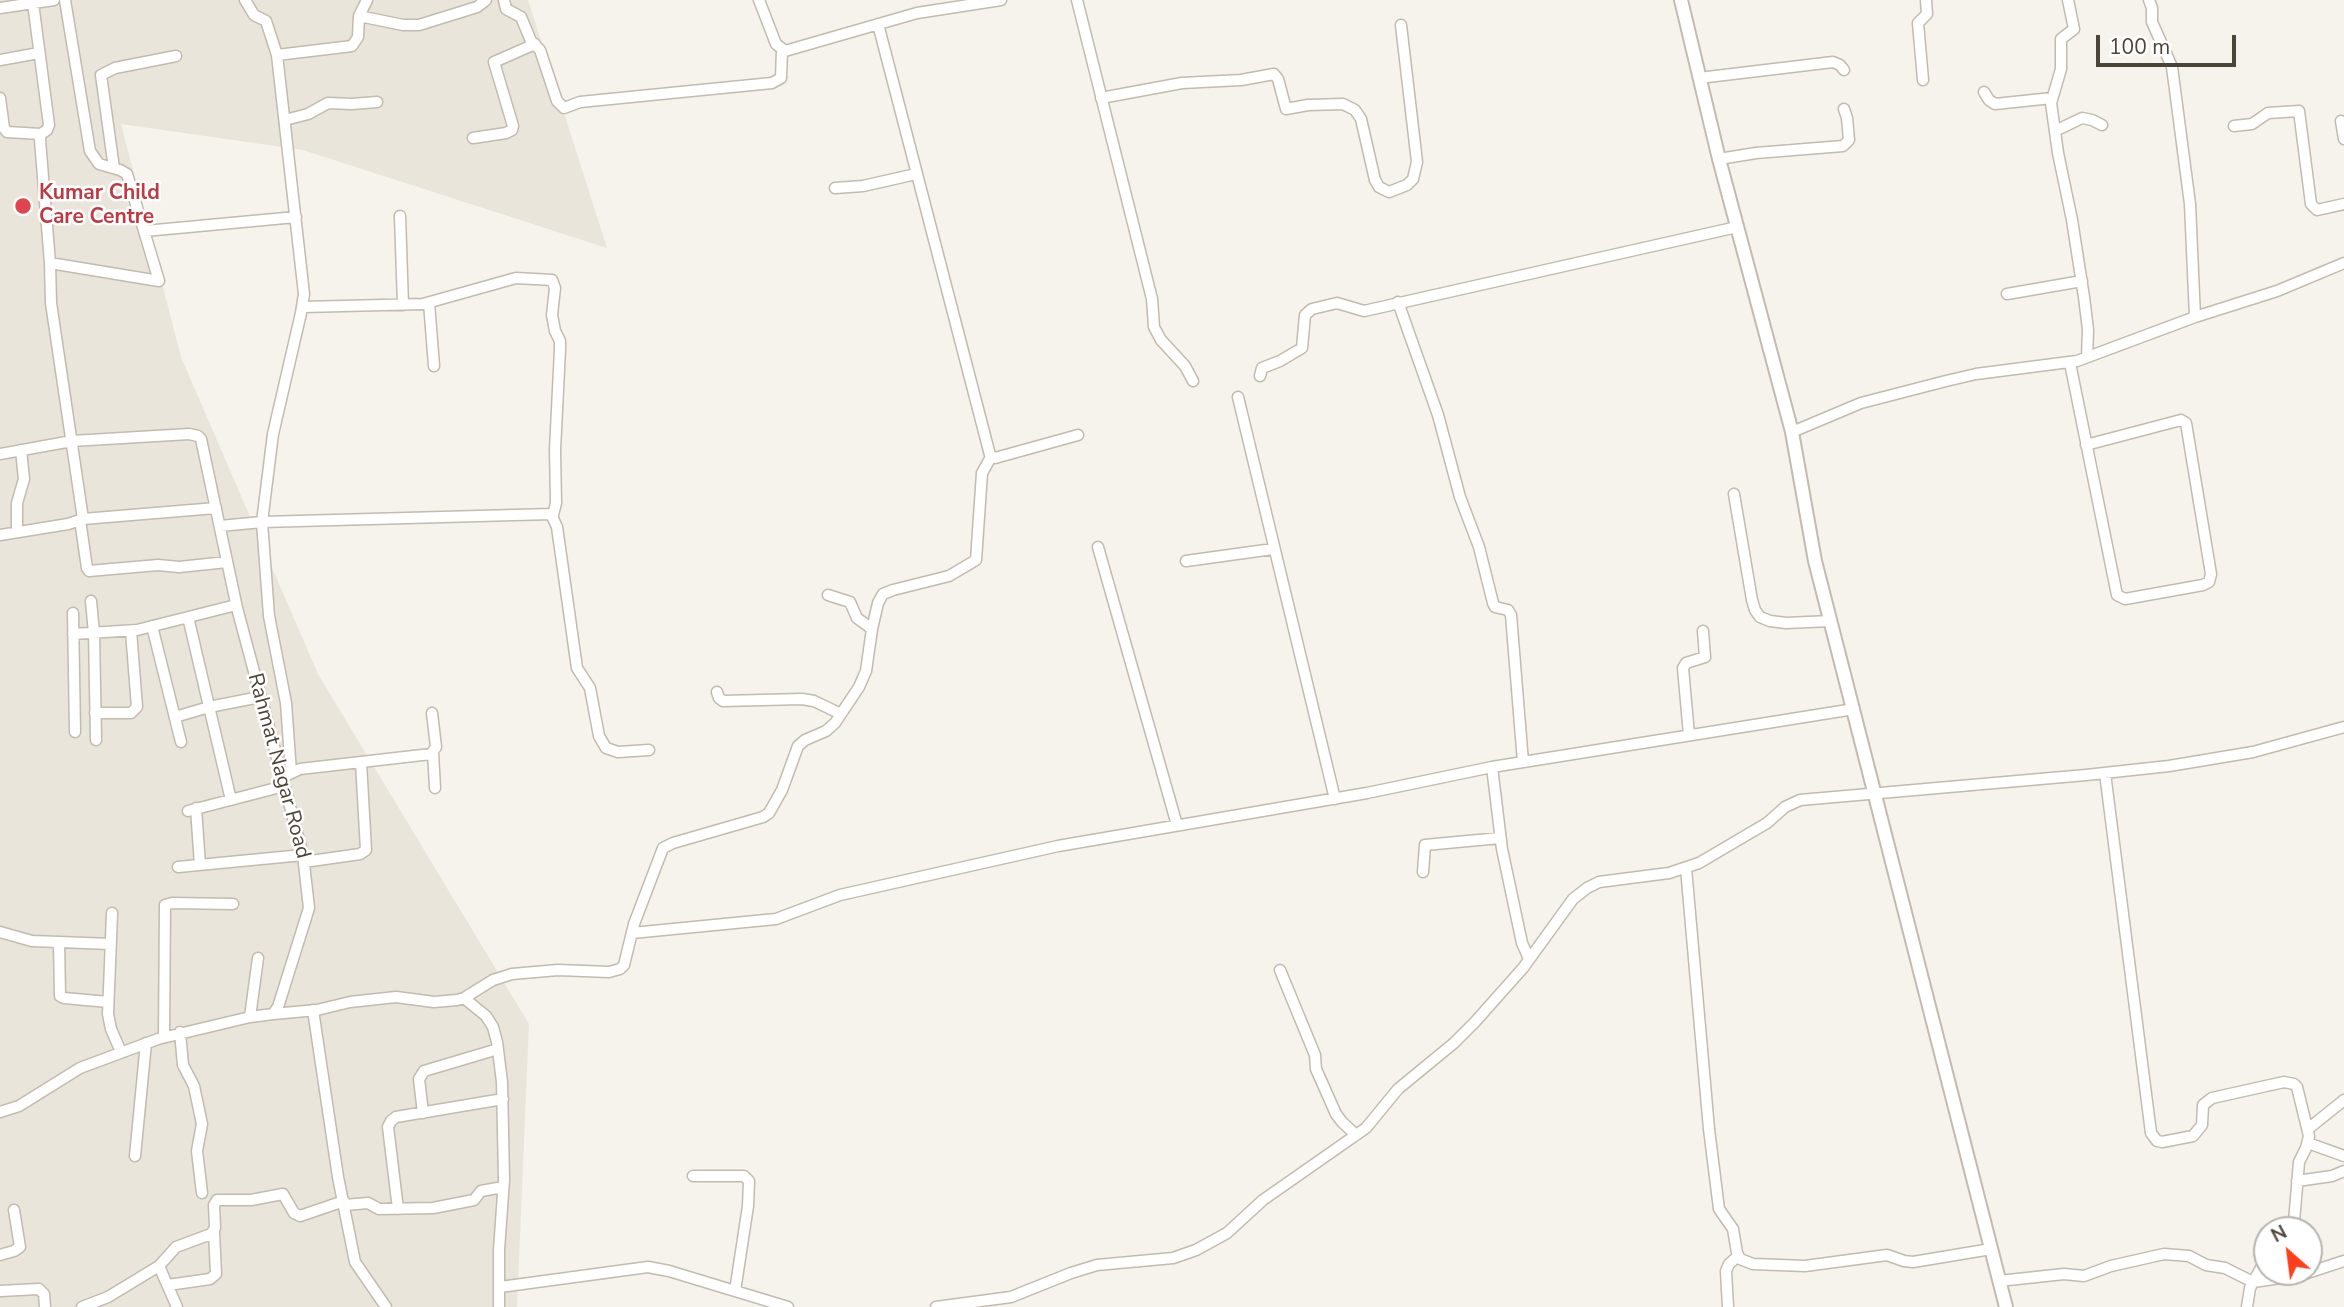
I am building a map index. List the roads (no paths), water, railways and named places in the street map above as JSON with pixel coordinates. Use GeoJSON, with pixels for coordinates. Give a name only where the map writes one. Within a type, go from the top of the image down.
{"type":"FeatureCollection","features":[{"type":"Feature","properties":{"kind":"street"},"geometry":{"type":"LineString","coordinates":[[0,8],[54,0]]}},
{"type":"Feature","properties":{"kind":"street"},"geometry":{"type":"LineString","coordinates":[[50,263],[159,281],[129,177],[124,171],[99,164],[90,152],[65,0]]}},
{"type":"Feature","properties":{"kind":"street"},"geometry":{"type":"LineString","coordinates":[[200,864],[192,810],[283,783],[291,772],[286,703],[269,616],[262,522],[273,434],[304,294],[277,55],[269,26],[266,21],[250,12],[245,0]]}},
{"type":"Feature","properties":{"kind":"street"},"geometry":{"type":"LineString","coordinates":[[277,55],[352,46],[358,37],[359,16],[366,0]]}},
{"type":"Feature","properties":{"kind":"street"},"geometry":{"type":"LineString","coordinates":[[359,16],[409,26],[419,25],[477,7],[485,0]]}},
{"type":"Feature","properties":{"kind":"street"},"geometry":{"type":"LineString","coordinates":[[504,0],[506,9],[521,17],[531,41],[540,50],[557,101],[564,108],[580,102],[772,83],[781,78],[782,50]]}},
{"type":"Feature","properties":{"kind":"street"},"geometry":{"type":"LineString","coordinates":[[760,0],[776,44],[782,50],[793,50],[926,11],[1000,0]]}},
{"type":"Feature","properties":{"kind":"street"},"geometry":{"type":"LineString","coordinates":[[1077,0],[1152,299],[1153,327],[1194,381]]}},
{"type":"Feature","properties":{"kind":"street"},"geometry":{"type":"LineString","coordinates":[[1681,0],[1719,159],[1791,432],[1815,561],[2006,1307]]}},
{"type":"Feature","properties":{"kind":"street"},"geometry":{"type":"LineString","coordinates":[[1923,79],[1918,23],[1927,13],[1926,0]]}},
{"type":"Feature","properties":{"kind":"street"},"geometry":{"type":"LineString","coordinates":[[2068,0],[2074,29],[2061,39],[2061,69],[2052,97],[2055,131],[2082,281],[2088,330],[2087,358]]}},
{"type":"Feature","properties":{"kind":"street"},"geometry":{"type":"LineString","coordinates":[[2148,0],[2152,8],[2152,22],[2172,66],[2190,204],[2195,317]]}},
{"type":"Feature","properties":{"kind":"street"},"geometry":{"type":"LineString","coordinates":[[0,98],[4,128],[7,132],[41,134],[47,130],[49,125],[33,4]]}},
{"type":"Feature","properties":{"kind":"street"},"geometry":{"type":"LineString","coordinates":[[0,1112],[19,1106],[80,1068],[180,1032],[250,1017],[313,1010],[350,1002],[396,997],[434,1002],[464,998],[493,980],[512,975],[558,970],[615,971],[624,965],[632,933],[663,848],[769,813],[782,790],[799,746],[805,740],[827,731],[841,714],[866,671],[880,598],[887,592],[949,576],[976,560],[982,473],[990,457],[878,24]]}},
{"type":"Feature","properties":{"kind":"street"},"geometry":{"type":"LineString","coordinates":[[1101,98],[1182,83],[1241,80],[1274,74],[1278,79],[1286,109],[1308,104],[1343,104],[1355,110],[1361,119],[1375,180],[1384,191],[1389,191],[1413,180],[1418,163],[1401,25]]}},
{"type":"Feature","properties":{"kind":"street"},"geometry":{"type":"LineString","coordinates":[[474,138],[512,130],[494,62],[535,44]]}},
{"type":"Feature","properties":{"kind":"street"},"geometry":{"type":"LineString","coordinates":[[0,60],[39,53]]}},
{"type":"Feature","properties":{"kind":"street"},"geometry":{"type":"LineString","coordinates":[[114,168],[101,75],[115,68],[176,56]]}},
{"type":"Feature","properties":{"kind":"street"},"geometry":{"type":"LineString","coordinates":[[1699,78],[1833,62],[1840,65],[1844,71]]}},
{"type":"Feature","properties":{"kind":"street"},"geometry":{"type":"LineString","coordinates":[[1984,92],[1995,104],[2052,97]]}},
{"type":"Feature","properties":{"kind":"street"},"geometry":{"type":"LineString","coordinates":[[285,120],[308,114],[328,103],[377,102]]}},
{"type":"Feature","properties":{"kind":"street"},"geometry":{"type":"LineString","coordinates":[[1719,159],[1756,153],[1843,146],[1850,135],[1844,109]]}},
{"type":"Feature","properties":{"kind":"street"},"geometry":{"type":"LineString","coordinates":[[2234,126],[2252,124],[2268,113],[2299,111],[2311,204],[2317,210],[2344,204]]}},
{"type":"Feature","properties":{"kind":"street"},"geometry":{"type":"LineString","coordinates":[[2055,131],[2082,118],[2102,125]]}},
{"type":"Feature","properties":{"kind":"street"},"geometry":{"type":"LineString","coordinates":[[2341,121],[2344,139]]}},
{"type":"Feature","properties":{"kind":"street"},"geometry":{"type":"LineString","coordinates":[[41,134],[51,303],[89,571],[227,562]]}},
{"type":"Feature","properties":{"kind":"street"},"geometry":{"type":"LineString","coordinates":[[835,188],[863,186],[916,174]]}},
{"type":"Feature","properties":{"kind":"street"},"geometry":{"type":"LineString","coordinates":[[400,216],[402,305]]}},
{"type":"Feature","properties":{"kind":"street"},"geometry":{"type":"LineString","coordinates":[[145,231],[296,217]]}},
{"type":"Feature","properties":{"kind":"street"},"geometry":{"type":"LineString","coordinates":[[1260,376],[1262,368],[1302,348],[1305,316],[1312,309],[1337,303],[1364,311],[1737,227]]}},
{"type":"Feature","properties":{"kind":"street"},"geometry":{"type":"LineString","coordinates":[[1791,432],[1861,403],[1946,381],[1976,374],[2070,363],[2087,358],[2195,317],[2277,291],[2344,263]]}},
{"type":"Feature","properties":{"kind":"street"},"geometry":{"type":"LineString","coordinates":[[303,307],[429,303],[516,278],[549,279],[555,283],[552,315],[560,349],[555,450],[556,503],[553,515],[578,668],[590,688],[601,741],[606,748],[618,752],[649,750]]}},
{"type":"Feature","properties":{"kind":"street"},"geometry":{"type":"LineString","coordinates":[[2007,294],[2082,281]]}},
{"type":"Feature","properties":{"kind":"street"},"geometry":{"type":"LineString","coordinates":[[1398,302],[1438,415],[1460,497],[1479,547],[1493,603],[1495,607],[1508,610],[1511,615],[1523,762]]}},
{"type":"Feature","properties":{"kind":"street"},"geometry":{"type":"LineString","coordinates":[[429,303],[434,366]]}},
{"type":"Feature","properties":{"kind":"street"},"geometry":{"type":"LineString","coordinates":[[2070,363],[2086,445],[2117,595],[2125,600],[2209,582],[2211,574],[2186,423],[2181,420],[2086,445]]}},
{"type":"Feature","properties":{"kind":"street"},"geometry":{"type":"LineString","coordinates":[[1238,397],[1335,799]]}},
{"type":"Feature","properties":{"kind":"street","name":"Rahmat Nagar Road"},"geometry":{"type":"LineString","coordinates":[[72,441],[189,434],[198,436],[202,446],[236,605],[304,858],[308,914],[278,1007],[273,1014]]}},
{"type":"Feature","properties":{"kind":"street"},"geometry":{"type":"LineString","coordinates":[[990,457],[995,458],[1078,435]]}},
{"type":"Feature","properties":{"kind":"street"},"geometry":{"type":"LineString","coordinates":[[0,454],[72,441]]}},
{"type":"Feature","properties":{"kind":"street"},"geometry":{"type":"LineString","coordinates":[[18,532],[17,503],[24,479],[21,450]]}},
{"type":"Feature","properties":{"kind":"street"},"geometry":{"type":"LineString","coordinates":[[1734,494],[1752,600],[1760,617],[1786,623],[1831,621]]}},
{"type":"Feature","properties":{"kind":"street"},"geometry":{"type":"LineString","coordinates":[[0,535],[82,519],[216,509]]}},
{"type":"Feature","properties":{"kind":"street"},"geometry":{"type":"LineString","coordinates":[[220,526],[262,522],[553,515]]}},
{"type":"Feature","properties":{"kind":"street"},"geometry":{"type":"LineString","coordinates":[[1098,547],[1177,825]]}},
{"type":"Feature","properties":{"kind":"street"},"geometry":{"type":"LineString","coordinates":[[1186,561],[1273,549]]}},
{"type":"Feature","properties":{"kind":"street"},"geometry":{"type":"LineString","coordinates":[[828,595],[850,602],[857,618],[872,629]]}},
{"type":"Feature","properties":{"kind":"street"},"geometry":{"type":"LineString","coordinates":[[92,601],[96,740]]}},
{"type":"Feature","properties":{"kind":"street"},"geometry":{"type":"LineString","coordinates":[[73,634],[131,631],[236,605]]}},
{"type":"Feature","properties":{"kind":"street"},"geometry":{"type":"LineString","coordinates":[[73,612],[75,732]]}},
{"type":"Feature","properties":{"kind":"street"},"geometry":{"type":"LineString","coordinates":[[188,617],[231,800]]}},
{"type":"Feature","properties":{"kind":"street"},"geometry":{"type":"LineString","coordinates":[[152,626],[181,742]]}},
{"type":"Feature","properties":{"kind":"street"},"geometry":{"type":"LineString","coordinates":[[96,713],[136,711],[138,702],[131,631]]}},
{"type":"Feature","properties":{"kind":"street"},"geometry":{"type":"LineString","coordinates":[[1689,735],[1683,668],[1686,663],[1705,657],[1703,631]]}},
{"type":"Feature","properties":{"kind":"street"},"geometry":{"type":"LineString","coordinates":[[717,692],[723,701],[803,699],[814,701],[841,714]]}},
{"type":"Feature","properties":{"kind":"street"},"geometry":{"type":"LineString","coordinates":[[175,717],[260,697]]}},
{"type":"Feature","properties":{"kind":"street"},"geometry":{"type":"LineString","coordinates":[[632,933],[776,919],[840,895],[1058,846],[1335,799],[1492,767],[1854,709]]}},
{"type":"Feature","properties":{"kind":"street"},"geometry":{"type":"LineString","coordinates":[[432,713],[436,747],[433,752],[435,788]]}},
{"type":"Feature","properties":{"kind":"street"},"geometry":{"type":"LineString","coordinates":[[936,1307],[1012,1302],[1072,1273],[1097,1265],[1153,1261],[1196,1250],[1227,1233],[1263,1200],[1356,1135],[1373,1120],[1398,1089],[1454,1043],[1530,959],[1573,899],[1599,882],[1669,873],[1686,868],[1712,856],[1767,823],[1792,803],[1808,799],[2105,773],[2230,757],[2344,727]]}},
{"type":"Feature","properties":{"kind":"street"},"geometry":{"type":"LineString","coordinates":[[291,772],[433,752]]}},
{"type":"Feature","properties":{"kind":"street"},"geometry":{"type":"LineString","coordinates":[[178,867],[360,854],[366,850],[361,762]]}},
{"type":"Feature","properties":{"kind":"street"},"geometry":{"type":"LineString","coordinates":[[1492,767],[1500,838],[1522,943],[1530,959]]}},
{"type":"Feature","properties":{"kind":"street"},"geometry":{"type":"LineString","coordinates":[[2105,773],[2151,1133],[2157,1141],[2162,1142],[2193,1136],[2202,1125],[2202,1110],[2206,1102],[2284,1082],[2297,1087],[2308,1129],[2308,1143],[2299,1162],[2294,1216]]}},
{"type":"Feature","properties":{"kind":"street"},"geometry":{"type":"LineString","coordinates":[[1423,872],[1424,847],[1427,844],[1500,838]]}},
{"type":"Feature","properties":{"kind":"street"},"geometry":{"type":"LineString","coordinates":[[1686,868],[1709,1129],[1719,1209],[1733,1229],[1738,1256],[1753,1264],[1805,1266],[1887,1255],[1913,1262],[1991,1249]]}},
{"type":"Feature","properties":{"kind":"street"},"geometry":{"type":"LineString","coordinates":[[164,1037],[166,905],[233,904]]}},
{"type":"Feature","properties":{"kind":"street"},"geometry":{"type":"LineString","coordinates":[[112,913],[109,1024],[121,1052]]}},
{"type":"Feature","properties":{"kind":"street"},"geometry":{"type":"LineString","coordinates":[[0,932],[32,941],[111,944]]}},
{"type":"Feature","properties":{"kind":"street"},"geometry":{"type":"LineString","coordinates":[[59,942],[60,996],[108,1002]]}},
{"type":"Feature","properties":{"kind":"street"},"geometry":{"type":"LineString","coordinates":[[250,1017],[258,958]]}},
{"type":"Feature","properties":{"kind":"street"},"geometry":{"type":"LineString","coordinates":[[1280,970],[1315,1055],[1316,1069],[1336,1114],[1356,1135]]}},
{"type":"Feature","properties":{"kind":"street"},"geometry":{"type":"LineString","coordinates":[[464,998],[489,1021],[496,1034],[498,1049],[503,1099],[499,1307]]}},
{"type":"Feature","properties":{"kind":"street"},"geometry":{"type":"LineString","coordinates":[[313,1010],[338,1177],[355,1262],[386,1307]]}},
{"type":"Feature","properties":{"kind":"street"},"geometry":{"type":"LineString","coordinates":[[180,1032],[183,1065],[194,1086],[202,1125],[197,1151],[202,1193]]}},
{"type":"Feature","properties":{"kind":"street"},"geometry":{"type":"LineString","coordinates":[[135,1156],[146,1043]]}},
{"type":"Feature","properties":{"kind":"street"},"geometry":{"type":"LineString","coordinates":[[423,1113],[419,1079],[425,1071],[498,1049]]}},
{"type":"Feature","properties":{"kind":"street"},"geometry":{"type":"LineString","coordinates":[[398,1209],[389,1123],[396,1118],[503,1099]]}},
{"type":"Feature","properties":{"kind":"street"},"geometry":{"type":"LineString","coordinates":[[2308,1129],[2344,1100]]}},
{"type":"Feature","properties":{"kind":"street"},"geometry":{"type":"LineString","coordinates":[[2308,1143],[2344,1157]]}},
{"type":"Feature","properties":{"kind":"street"},"geometry":{"type":"LineString","coordinates":[[2297,1181],[2344,1171]]}},
{"type":"Feature","properties":{"kind":"street"},"geometry":{"type":"LineString","coordinates":[[693,1176],[744,1176],[749,1181],[748,1206],[735,1291]]}},
{"type":"Feature","properties":{"kind":"street"},"geometry":{"type":"LineString","coordinates":[[168,1285],[210,1279],[216,1274],[214,1202],[222,1199],[255,1199],[283,1194],[294,1213],[300,1216],[345,1203],[368,1203],[379,1209],[427,1208],[470,1201],[481,1191],[503,1187]]}},
{"type":"Feature","properties":{"kind":"street"},"geometry":{"type":"LineString","coordinates":[[0,1255],[20,1247],[14,1210]]}},
{"type":"Feature","properties":{"kind":"street"},"geometry":{"type":"LineString","coordinates":[[82,1307],[108,1297],[159,1266],[176,1247],[214,1232]]}},
{"type":"Feature","properties":{"kind":"street"},"geometry":{"type":"LineString","coordinates":[[1999,1281],[2064,1274],[2084,1276],[2111,1266],[2164,1254],[2189,1256],[2206,1265],[2225,1268],[2253,1283],[2247,1297],[2247,1307]]}},
{"type":"Feature","properties":{"kind":"street"},"geometry":{"type":"LineString","coordinates":[[1728,1307],[1726,1271],[1738,1256]]}},
{"type":"Feature","properties":{"kind":"street"},"geometry":{"type":"LineString","coordinates":[[2323,1267],[2344,1261]]}},
{"type":"Feature","properties":{"kind":"street"},"geometry":{"type":"LineString","coordinates":[[159,1266],[177,1307]]}},
{"type":"Feature","properties":{"kind":"street"},"geometry":{"type":"LineString","coordinates":[[500,1287],[649,1267],[788,1307]]}},
{"type":"Feature","properties":{"kind":"street"},"geometry":{"type":"LineString","coordinates":[[0,1291],[38,1289],[44,1294],[45,1307]]}},
{"type":"Feature","properties":{"kind":"place","name":"Kumar Child Care Centre"},"geometry":{"type":"Point","coordinates":[23,206]}}]}
